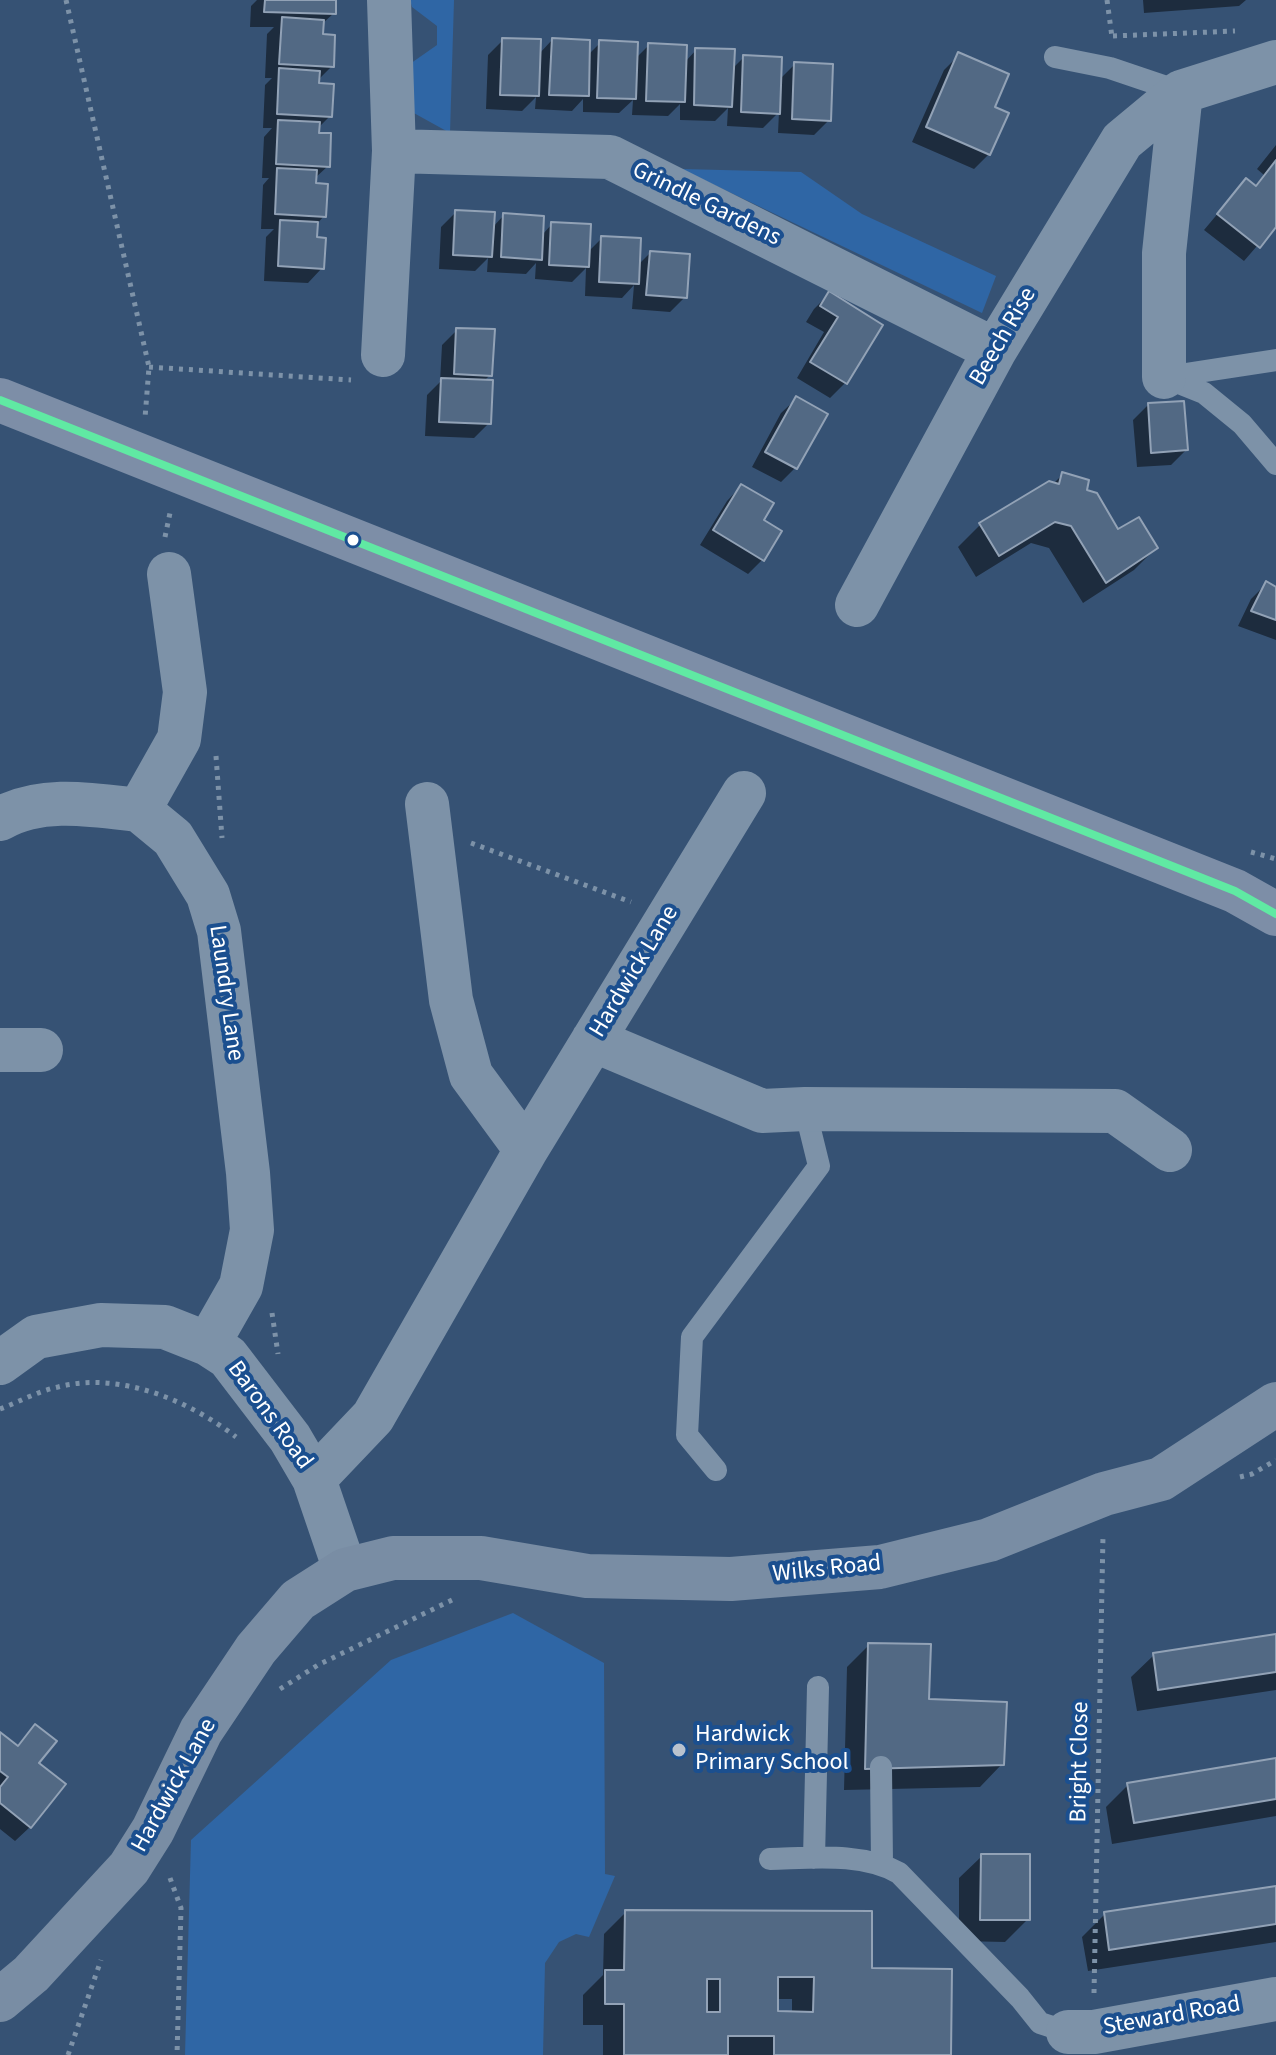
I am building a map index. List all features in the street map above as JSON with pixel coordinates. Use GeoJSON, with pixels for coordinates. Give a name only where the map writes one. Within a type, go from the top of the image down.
{"type":"FeatureCollection","features":[{"type":"Feature","properties":{"kind":"main road"},"geometry":{"type":"LineString","coordinates":[[0,400],[1256,894],[1276,914]]}},
{"type":"Feature","properties":{"kind":"street"},"geometry":{"type":"LineString","coordinates":[[383,355],[394,151],[389,0]]}},
{"type":"Feature","properties":{"kind":"street","name":"Beech Rise"},"geometry":{"type":"LineString","coordinates":[[857,605],[995,350],[1122,141],[1181,92],[1272,62]]}},
{"type":"Feature","properties":{"kind":"street"},"geometry":{"type":"LineString","coordinates":[[1164,377],[1164,253],[1181,92]]}},
{"type":"Feature","properties":{"kind":"street","name":"Grindle Gardens"},"geometry":{"type":"LineString","coordinates":[[394,151],[610,157],[995,350]]}},
{"type":"Feature","properties":{"kind":"street"},"geometry":{"type":"LineString","coordinates":[[0,819],[10,813],[42,806],[79,803],[139,810],[179,739],[182,716],[185,692],[169,574]]}},
{"type":"Feature","properties":{"kind":"street","name":"Hardwick Lane"},"geometry":{"type":"LineString","coordinates":[[314,1479],[373,1417],[526,1150],[744,793]]}},
{"type":"Feature","properties":{"kind":"street","name":"Laundry Lane"},"geometry":{"type":"LineString","coordinates":[[139,810],[173,838],[208,895],[219,931],[252,1230],[241,1286],[208,1344]]}},
{"type":"Feature","properties":{"kind":"street"},"geometry":{"type":"LineString","coordinates":[[429,816],[451,1000],[471,1075],[526,1150]]}},
{"type":"Feature","properties":{"kind":"street"},"geometry":{"type":"LineString","coordinates":[[593,1040],[762,1111],[1115,1111],[1170,1150]]}},
{"type":"Feature","properties":{"kind":"street","name":"Barons Road"},"geometry":{"type":"LineString","coordinates":[[0,1363],[36,1337],[101,1325],[165,1327],[208,1344],[228,1357],[290,1438],[314,1479],[345,1570]]}},
{"type":"Feature","properties":{"kind":"street","name":"Wilks Road"},"geometry":{"type":"LineString","coordinates":[[345,1570],[393,1558],[481,1558],[587,1576],[702,1579],[880,1567],[989,1540],[1104,1494],[1161,1479],[1276,1404]]}},
{"type":"Feature","properties":{"kind":"street","name":"Hardwick Lane"},"geometry":{"type":"LineString","coordinates":[[0,2000],[31,1974],[129,1868],[153,1830],[201,1731],[256,1649],[298,1600],[345,1570]]}},
{"type":"Feature","properties":{"kind":"street","name":"Steward Road"},"geometry":{"type":"LineString","coordinates":[[1081,2032],[1276,1999]]}},
{"type":"Feature","properties":{"kind":"lane"},"geometry":{"type":"LineString","coordinates":[[1055,57],[1110,68],[1181,92]]}},
{"type":"Feature","properties":{"kind":"lane"},"geometry":{"type":"LineString","coordinates":[[1164,377],[1276,360]]}},
{"type":"Feature","properties":{"kind":"lane"},"geometry":{"type":"LineString","coordinates":[[1164,377],[1204,393],[1242,424],[1276,464]]}},
{"type":"Feature","properties":{"kind":"lane"},"geometry":{"type":"LineString","coordinates":[[716,1470],[687,1435],[692,1337],[819,1166],[805,1109]]}},
{"type":"Feature","properties":{"kind":"lane"},"geometry":{"type":"LineString","coordinates":[[814,1858],[818,1687]]}},
{"type":"Feature","properties":{"kind":"lane"},"geometry":{"type":"LineString","coordinates":[[881,1767],[882,1864]]}},
{"type":"Feature","properties":{"kind":"lane"},"geometry":{"type":"LineString","coordinates":[[770,1859],[856,1859],[882,1864],[899,1873],[1020,1998],[1040,2023],[1081,2032]]}},
{"type":"Feature","properties":{"kind":"path"},"geometry":{"type":"LineString","coordinates":[[66,0],[149,367],[145,424]]}},
{"type":"Feature","properties":{"kind":"path"},"geometry":{"type":"LineString","coordinates":[[1107,0],[1112,36],[1110,68]]}},
{"type":"Feature","properties":{"kind":"path"},"geometry":{"type":"LineString","coordinates":[[1112,36],[1246,30],[1272,62]]}},
{"type":"Feature","properties":{"kind":"path"},"geometry":{"type":"LineString","coordinates":[[149,367],[377,382],[383,355]]}},
{"type":"Feature","properties":{"kind":"path"},"geometry":{"type":"LineString","coordinates":[[215,753],[223,853]]}},
{"type":"Feature","properties":{"kind":"path"},"geometry":{"type":"LineString","coordinates":[[429,816],[669,916]]}},
{"type":"Feature","properties":{"kind":"path"},"geometry":{"type":"LineString","coordinates":[[271,1305],[279,1360]]}},
{"type":"Feature","properties":{"kind":"path"},"geometry":{"type":"LineString","coordinates":[[0,1409],[58,1386],[108,1382],[159,1394],[217,1422],[238,1438]]}},
{"type":"Feature","properties":{"kind":"path","name":"Bright Close"},"geometry":{"type":"LineString","coordinates":[[1081,2032],[1104,1494]]}},
{"type":"Feature","properties":{"kind":"path"},"geometry":{"type":"LineString","coordinates":[[274,1697],[282,1687],[318,1665],[463,1594],[481,1558]]}},
{"type":"Feature","properties":{"kind":"path"},"geometry":{"type":"LineString","coordinates":[[153,1830],[181,1908],[177,2055]]}},
{"type":"Feature","properties":{"kind":"shaded area"},"geometry":{"type":"Polygon","coordinates":[[[410,0],[454,0],[450,133],[403,107],[407,66],[437,45],[437,26],[412,7],[410,0]]]}},
{"type":"Feature","properties":{"kind":"shaded area"},"geometry":{"type":"Polygon","coordinates":[[[681,169],[801,172],[862,214],[996,276],[982,313],[681,169]]]}},
{"type":"Feature","properties":{"kind":"shaded area"},"geometry":{"type":"Polygon","coordinates":[[[513,1613],[604,1663],[605,1874],[615,1876],[589,1937],[576,1934],[559,1942],[545,1963],[543,2055],[185,2055],[191,1840],[391,1660],[513,1613]]]}},
{"type":"Feature","properties":{"kind":"building"},"geometry":{"type":"Polygon","coordinates":[[[265,0],[336,0],[336,14],[264,12],[265,0]]]}},
{"type":"Feature","properties":{"kind":"building"},"geometry":{"type":"Polygon","coordinates":[[[282,17],[324,20],[323,34],[335,35],[334,67],[279,64],[282,17]]]}},
{"type":"Feature","properties":{"kind":"building"},"geometry":{"type":"Polygon","coordinates":[[[502,38],[541,39],[539,96],[500,95],[502,38]]]}},
{"type":"Feature","properties":{"kind":"building"},"geometry":{"type":"Polygon","coordinates":[[[552,38],[590,40],[589,96],[549,95],[552,38]]]}},
{"type":"Feature","properties":{"kind":"building"},"geometry":{"type":"Polygon","coordinates":[[[599,40],[638,42],[636,99],[597,98],[599,40]]]}},
{"type":"Feature","properties":{"kind":"building"},"geometry":{"type":"Polygon","coordinates":[[[648,43],[687,45],[685,102],[646,101],[648,43]]]}},
{"type":"Feature","properties":{"kind":"building"},"geometry":{"type":"Polygon","coordinates":[[[695,48],[735,49],[732,107],[694,105],[695,48]]]}},
{"type":"Feature","properties":{"kind":"building"},"geometry":{"type":"Polygon","coordinates":[[[958,52],[1009,74],[995,107],[1009,113],[990,155],[926,127],[958,52]]]}},
{"type":"Feature","properties":{"kind":"building"},"geometry":{"type":"Polygon","coordinates":[[[743,55],[782,57],[780,114],[741,112],[743,55]]]}},
{"type":"Feature","properties":{"kind":"building"},"geometry":{"type":"Polygon","coordinates":[[[794,62],[833,64],[831,121],[792,119],[794,62]]]}},
{"type":"Feature","properties":{"kind":"building"},"geometry":{"type":"Polygon","coordinates":[[[279,68],[320,71],[319,83],[334,84],[332,117],[277,114],[279,68]]]}},
{"type":"Feature","properties":{"kind":"building"},"geometry":{"type":"Polygon","coordinates":[[[278,120],[320,122],[319,133],[331,133],[330,167],[276,164],[278,120]]]}},
{"type":"Feature","properties":{"kind":"building"},"geometry":{"type":"Polygon","coordinates":[[[1276,160],[1276,227],[1260,248],[1217,214],[1246,178],[1256,186],[1276,160]]]}},
{"type":"Feature","properties":{"kind":"building"},"geometry":{"type":"Polygon","coordinates":[[[277,168],[317,170],[316,183],[328,184],[326,217],[275,214],[277,168]]]}},
{"type":"Feature","properties":{"kind":"building"},"geometry":{"type":"Polygon","coordinates":[[[455,210],[495,212],[492,257],[453,255],[455,210]]]}},
{"type":"Feature","properties":{"kind":"building"},"geometry":{"type":"Polygon","coordinates":[[[503,213],[544,216],[542,260],[501,257],[503,213]]]}},
{"type":"Feature","properties":{"kind":"building"},"geometry":{"type":"Polygon","coordinates":[[[280,220],[318,222],[317,237],[326,238],[324,269],[278,266],[280,220]]]}},
{"type":"Feature","properties":{"kind":"building"},"geometry":{"type":"Polygon","coordinates":[[[551,222],[591,224],[589,267],[549,265],[551,222]]]}},
{"type":"Feature","properties":{"kind":"building"},"geometry":{"type":"Polygon","coordinates":[[[601,236],[641,238],[639,284],[599,282],[601,236]]]}},
{"type":"Feature","properties":{"kind":"building"},"geometry":{"type":"Polygon","coordinates":[[[650,251],[690,254],[687,298],[646,295],[650,251]]]}},
{"type":"Feature","properties":{"kind":"building"},"geometry":{"type":"Polygon","coordinates":[[[829,291],[883,325],[847,384],[810,362],[838,317],[820,306],[829,291]]]}},
{"type":"Feature","properties":{"kind":"building"},"geometry":{"type":"Polygon","coordinates":[[[456,328],[495,329],[492,376],[454,374],[456,328]]]}},
{"type":"Feature","properties":{"kind":"building"},"geometry":{"type":"Polygon","coordinates":[[[441,378],[493,380],[491,424],[439,422],[441,378]]]}},
{"type":"Feature","properties":{"kind":"building"},"geometry":{"type":"Polygon","coordinates":[[[796,396],[828,414],[797,469],[765,452],[796,396]]]}},
{"type":"Feature","properties":{"kind":"building"},"geometry":{"type":"Polygon","coordinates":[[[1184,401],[1188,450],[1151,453],[1148,403],[1184,401]]]}},
{"type":"Feature","properties":{"kind":"building"},"geometry":{"type":"Polygon","coordinates":[[[1062,472],[1089,480],[1087,490],[1097,493],[1118,529],[1139,517],[1158,548],[1106,583],[1071,526],[1055,522],[999,556],[979,523],[1049,481],[1059,484],[1062,472]]]}},
{"type":"Feature","properties":{"kind":"building"},"geometry":{"type":"Polygon","coordinates":[[[741,484],[774,503],[764,520],[782,531],[764,561],[713,530],[741,484]]]}},
{"type":"Feature","properties":{"kind":"building"},"geometry":{"type":"Polygon","coordinates":[[[1266,581],[1276,587],[1276,620],[1251,611],[1266,581]]]}},
{"type":"Feature","properties":{"kind":"building"},"geometry":{"type":"Polygon","coordinates":[[[1276,1634],[1276,1672],[1158,1690],[1153,1653],[1276,1634]]]}},
{"type":"Feature","properties":{"kind":"building"},"geometry":{"type":"Polygon","coordinates":[[[868,1643],[931,1644],[929,1699],[1007,1702],[1004,1765],[865,1769],[868,1643]]]}},
{"type":"Feature","properties":{"kind":"building"},"geometry":{"type":"Polygon","coordinates":[[[35,1724],[57,1741],[39,1763],[66,1784],[31,1828],[0,1803],[0,1787],[8,1777],[0,1771],[0,1732],[18,1746],[35,1724]]]}},
{"type":"Feature","properties":{"kind":"building"},"geometry":{"type":"Polygon","coordinates":[[[1276,1758],[1276,1799],[1134,1823],[1127,1783],[1276,1758]]]}},
{"type":"Feature","properties":{"kind":"building"},"geometry":{"type":"Polygon","coordinates":[[[981,1854],[1030,1854],[1030,1920],[980,1920],[981,1854]]]}},
{"type":"Feature","properties":{"kind":"building"},"geometry":{"type":"Polygon","coordinates":[[[1276,1886],[1276,1924],[1109,1950],[1104,1912],[1276,1886]]]}},
{"type":"Feature","properties":{"kind":"building"},"geometry":{"type":"Polygon","coordinates":[[[625,1910],[872,1911],[872,1968],[952,1969],[951,2055],[774,2055],[774,2036],[728,2036],[728,2055],[624,2055],[624,2004],[605,2004],[605,1970],[624,1970],[625,1910]],[[778,1977],[778,2011],[813,2012],[814,1977],[778,1977]],[[707,1979],[707,2012],[720,2012],[720,1979],[707,1979]]]}},
{"type":"Feature","properties":{"kind":"transit line"},"geometry":{"type":"LineString","coordinates":[[0,400],[1235,891],[1276,914]]}},
{"type":"Feature","properties":{"kind":"place","name":"Hardwick Primary School"},"geometry":{"type":"Point","coordinates":[679,1750]}}]}
